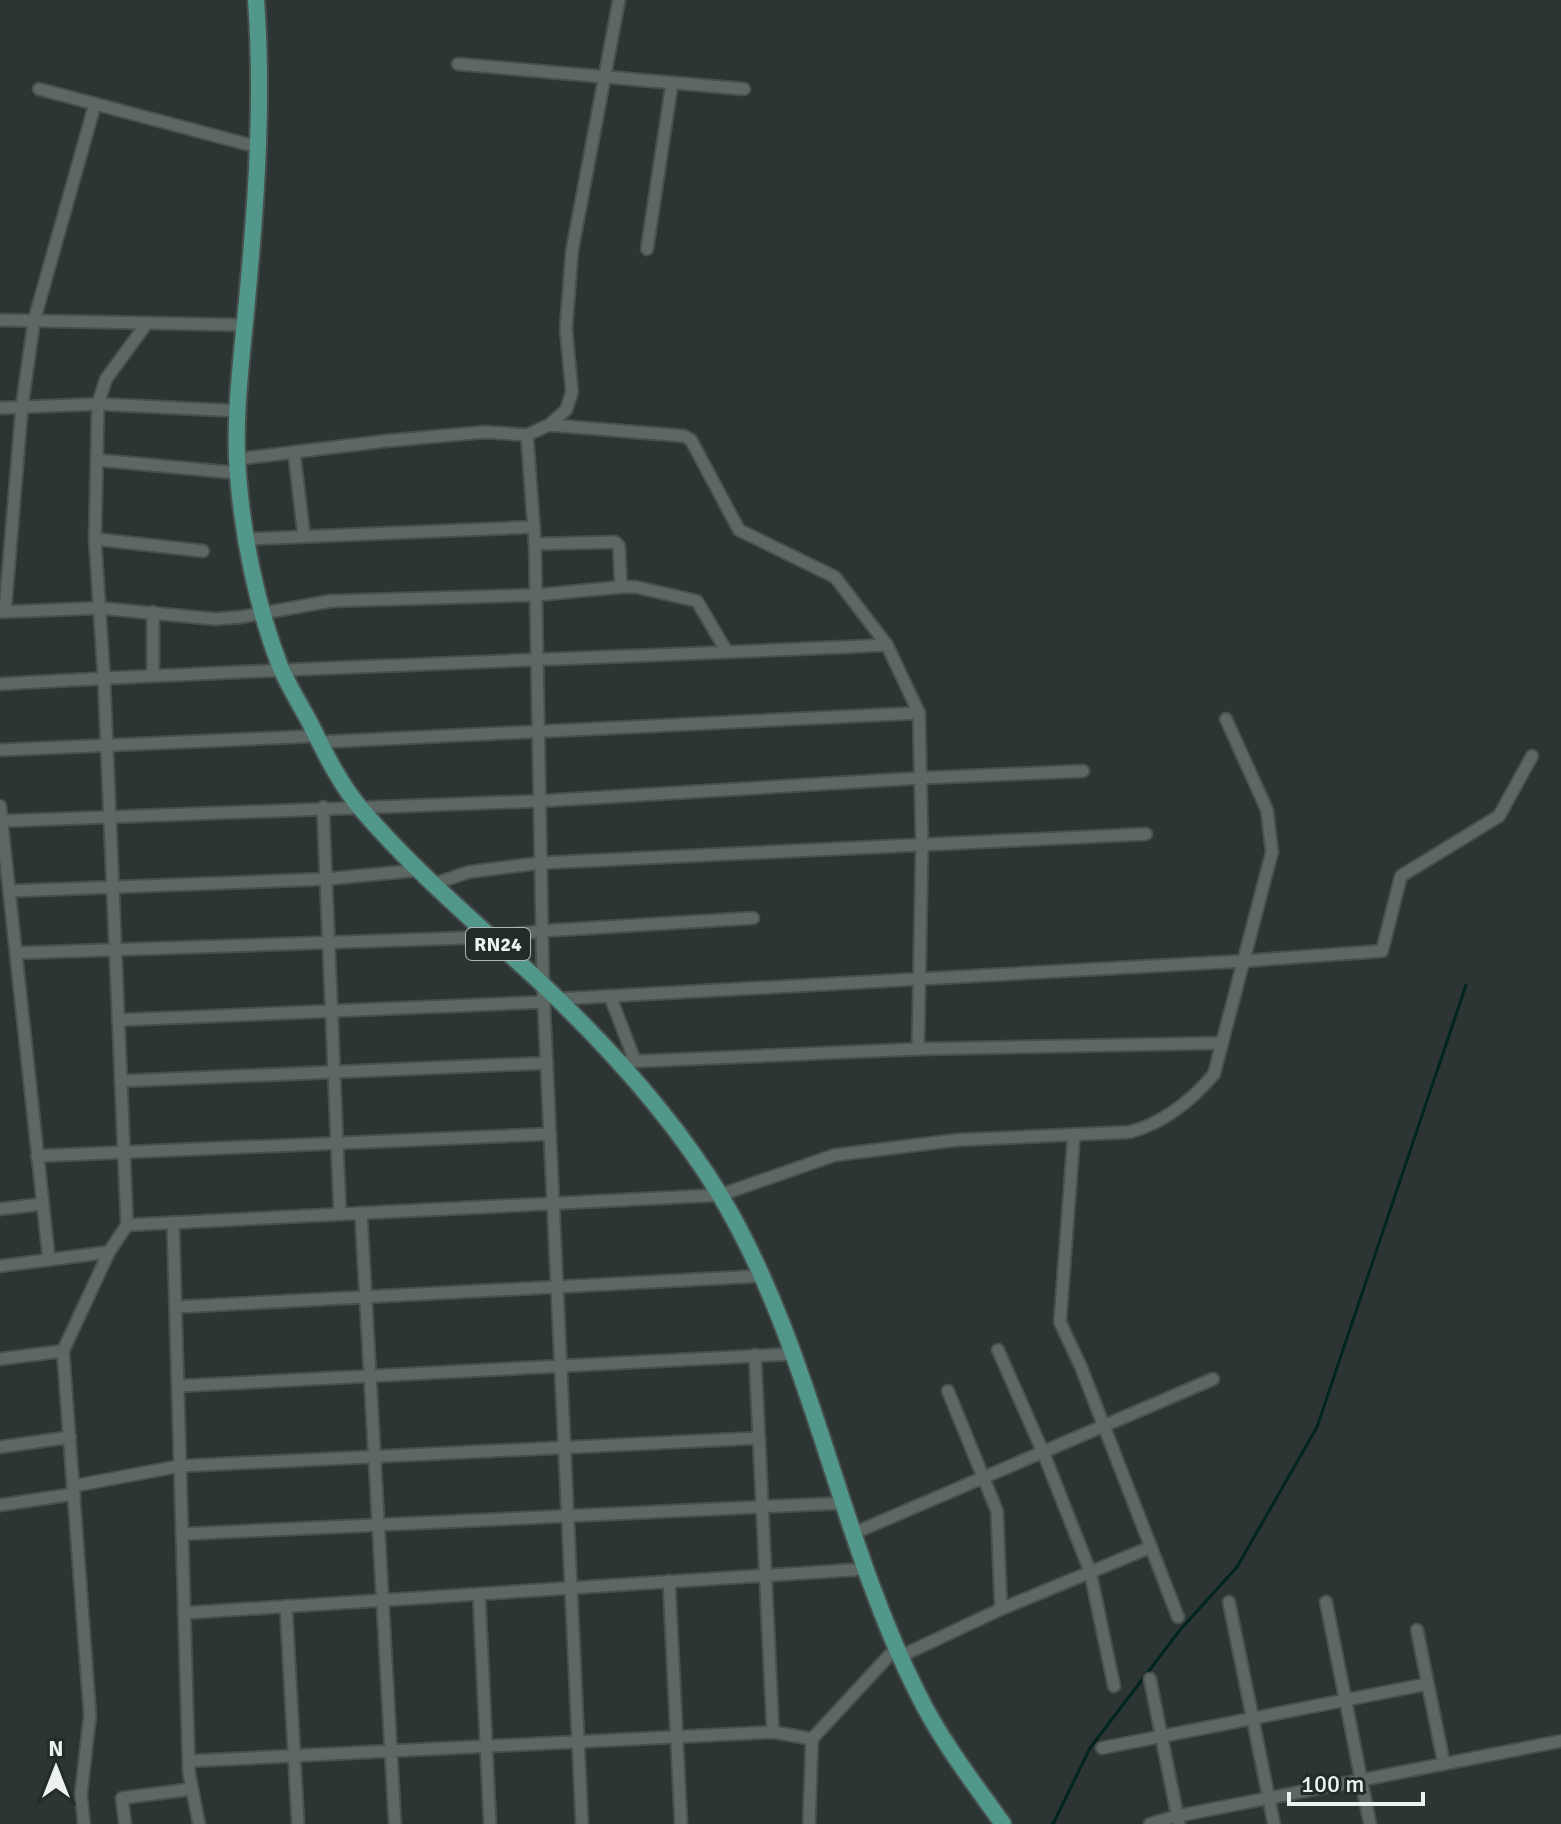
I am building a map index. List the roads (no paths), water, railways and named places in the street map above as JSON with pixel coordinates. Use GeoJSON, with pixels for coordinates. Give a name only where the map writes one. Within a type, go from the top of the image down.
{"type":"FeatureCollection","features":[{"type":"Feature","properties":{"kind":"main road","name":"RN24"},"geometry":{"type":"LineString","coordinates":[[256,0],[258,147],[239,411],[238,466],[247,539],[263,613],[281,669],[358,806],[433,884],[548,995],[627,1061],[720,1195],[761,1276],[792,1354],[866,1569],[899,1652],[919,1696],[956,1758],[1003,1824]]}},
{"type":"Feature","properties":{"kind":"street"},"geometry":{"type":"LineString","coordinates":[[97,460],[238,466],[294,452],[485,432],[527,435],[549,425],[566,410],[572,392],[566,329],[572,251],[619,0]]}},
{"type":"Feature","properties":{"kind":"street"},"geometry":{"type":"LineString","coordinates":[[458,64],[744,89]]}},
{"type":"Feature","properties":{"kind":"street"},"geometry":{"type":"LineString","coordinates":[[647,249],[672,83]]}},
{"type":"Feature","properties":{"kind":"street"},"geometry":{"type":"LineString","coordinates":[[39,89],[258,147]]}},
{"type":"Feature","properties":{"kind":"street"},"geometry":{"type":"LineString","coordinates":[[95,104],[34,321],[5,552],[2,612],[99,608],[215,619],[331,601],[536,595],[636,587],[697,601],[727,652]]}},
{"type":"Feature","properties":{"kind":"street"},"geometry":{"type":"LineString","coordinates":[[0,320],[245,325]]}},
{"type":"Feature","properties":{"kind":"street"},"geometry":{"type":"LineString","coordinates":[[84,1824],[81,1794],[90,1715],[63,1351],[109,1252],[127,1225],[104,678],[95,539],[98,404],[106,379],[147,323]]}},
{"type":"Feature","properties":{"kind":"street"},"geometry":{"type":"LineString","coordinates":[[0,408],[98,404],[239,411]]}},
{"type":"Feature","properties":{"kind":"street"},"geometry":{"type":"LineString","coordinates":[[549,425],[684,436],[691,440],[739,530],[835,577],[887,645],[919,713],[922,844],[918,1049]]}},
{"type":"Feature","properties":{"kind":"street"},"geometry":{"type":"LineString","coordinates":[[527,435],[535,544],[541,931],[548,995],[547,1063],[582,1824]]}},
{"type":"Feature","properties":{"kind":"street"},"geometry":{"type":"LineString","coordinates":[[294,452],[304,536]]}},
{"type":"Feature","properties":{"kind":"street"},"geometry":{"type":"LineString","coordinates":[[0,482],[15,481]]}},
{"type":"Feature","properties":{"kind":"street"},"geometry":{"type":"LineString","coordinates":[[247,539],[534,527]]}},
{"type":"Feature","properties":{"kind":"street"},"geometry":{"type":"LineString","coordinates":[[95,539],[203,551]]}},
{"type":"Feature","properties":{"kind":"street"},"geometry":{"type":"LineString","coordinates":[[535,544],[615,542],[619,546],[621,587]]}},
{"type":"Feature","properties":{"kind":"street"},"geometry":{"type":"LineString","coordinates":[[153,612],[153,675]]}},
{"type":"Feature","properties":{"kind":"street"},"geometry":{"type":"LineString","coordinates":[[0,684],[281,669],[887,645]]}},
{"type":"Feature","properties":{"kind":"street"},"geometry":{"type":"LineString","coordinates":[[0,750],[539,731],[919,713]]}},
{"type":"Feature","properties":{"kind":"street"},"geometry":{"type":"LineString","coordinates":[[127,1225],[720,1195],[835,1155],[957,1140],[1130,1132],[1148,1127],[1196,1095],[1214,1074],[1272,852],[1267,810],[1226,719]]}},
{"type":"Feature","properties":{"kind":"street"},"geometry":{"type":"LineString","coordinates":[[118,1020],[332,1011],[548,995],[610,996],[1382,951],[1401,876],[1499,816],[1532,756]]}},
{"type":"Feature","properties":{"kind":"street"},"geometry":{"type":"LineString","coordinates":[[2,821],[540,801],[1083,771]]}},
{"type":"Feature","properties":{"kind":"street"},"geometry":{"type":"LineString","coordinates":[[0,806],[49,1260]]}},
{"type":"Feature","properties":{"kind":"street"},"geometry":{"type":"LineString","coordinates":[[323,807],[340,1214]]}},
{"type":"Feature","properties":{"kind":"street"},"geometry":{"type":"LineString","coordinates":[[433,884],[469,872],[540,863],[1146,834]]}},
{"type":"Feature","properties":{"kind":"street"},"geometry":{"type":"LineString","coordinates":[[9,891],[326,879],[420,870]]}},
{"type":"Feature","properties":{"kind":"street"},"geometry":{"type":"LineString","coordinates":[[16,953],[491,937],[753,918]]}},
{"type":"Feature","properties":{"kind":"street"},"geometry":{"type":"LineString","coordinates":[[0,927],[13,926]]}},
{"type":"Feature","properties":{"kind":"street"},"geometry":{"type":"LineString","coordinates":[[610,996],[627,1061],[918,1049],[1222,1043]]}},
{"type":"Feature","properties":{"kind":"street"},"geometry":{"type":"LineString","coordinates":[[121,1081],[547,1063]]}},
{"type":"Feature","properties":{"kind":"street"},"geometry":{"type":"LineString","coordinates":[[37,1156],[550,1134]]}},
{"type":"Feature","properties":{"kind":"street"},"geometry":{"type":"LineString","coordinates":[[1074,1134],[1060,1322],[1178,1617]]}},
{"type":"Feature","properties":{"kind":"street"},"geometry":{"type":"LineString","coordinates":[[0,1209],[42,1204]]}},
{"type":"Feature","properties":{"kind":"street"},"geometry":{"type":"LineString","coordinates":[[361,1213],[395,1824]]}},
{"type":"Feature","properties":{"kind":"street"},"geometry":{"type":"LineString","coordinates":[[173,1222],[189,1761],[199,1824]]}},
{"type":"Feature","properties":{"kind":"street"},"geometry":{"type":"LineString","coordinates":[[0,1266],[109,1252]]}},
{"type":"Feature","properties":{"kind":"street"},"geometry":{"type":"LineString","coordinates":[[176,1307],[761,1276]]}},
{"type":"Feature","properties":{"kind":"street"},"geometry":{"type":"LineString","coordinates":[[998,1350],[1090,1571],[1114,1686]]}},
{"type":"Feature","properties":{"kind":"street"},"geometry":{"type":"LineString","coordinates":[[0,1359],[63,1351]]}},
{"type":"Feature","properties":{"kind":"street"},"geometry":{"type":"LineString","coordinates":[[178,1386],[792,1354]]}},
{"type":"Feature","properties":{"kind":"street"},"geometry":{"type":"LineString","coordinates":[[755,1355],[773,1732]]}},
{"type":"Feature","properties":{"kind":"street"},"geometry":{"type":"LineString","coordinates":[[854,1533],[1213,1379]]}},
{"type":"Feature","properties":{"kind":"street"},"geometry":{"type":"LineString","coordinates":[[948,1391],[997,1511],[1001,1609]]}},
{"type":"Feature","properties":{"kind":"street"},"geometry":{"type":"LineString","coordinates":[[0,1447],[70,1437]]}},
{"type":"Feature","properties":{"kind":"street"},"geometry":{"type":"LineString","coordinates":[[0,1505],[180,1466],[759,1438]]}},
{"type":"Feature","properties":{"kind":"street"},"geometry":{"type":"LineString","coordinates":[[182,1534],[844,1503]]}},
{"type":"Feature","properties":{"kind":"street"},"geometry":{"type":"LineString","coordinates":[[809,1824],[812,1739],[899,1652],[1151,1547]]}},
{"type":"Feature","properties":{"kind":"street"},"geometry":{"type":"LineString","coordinates":[[184,1613],[866,1569]]}},
{"type":"Feature","properties":{"kind":"street"},"geometry":{"type":"LineString","coordinates":[[669,1581],[681,1824]]}},
{"type":"Feature","properties":{"kind":"street"},"geometry":{"type":"LineString","coordinates":[[479,1594],[490,1824]]}},
{"type":"Feature","properties":{"kind":"street"},"geometry":{"type":"LineString","coordinates":[[1229,1602],[1274,1824]]}},
{"type":"Feature","properties":{"kind":"street"},"geometry":{"type":"LineString","coordinates":[[1326,1602],[1370,1824]]}},
{"type":"Feature","properties":{"kind":"street"},"geometry":{"type":"LineString","coordinates":[[286,1606],[298,1824]]}},
{"type":"Feature","properties":{"kind":"street"},"geometry":{"type":"LineString","coordinates":[[1417,1630],[1444,1764]]}},
{"type":"Feature","properties":{"kind":"street"},"geometry":{"type":"LineString","coordinates":[[1150,1679],[1178,1820]]}},
{"type":"Feature","properties":{"kind":"street"},"geometry":{"type":"LineString","coordinates":[[1102,1748],[1427,1684]]}},
{"type":"Feature","properties":{"kind":"street"},"geometry":{"type":"LineString","coordinates":[[189,1761],[773,1732],[812,1739]]}},
{"type":"Feature","properties":{"kind":"street"},"geometry":{"type":"LineString","coordinates":[[1150,1824],[1561,1741]]}},
{"type":"Feature","properties":{"kind":"street"},"geometry":{"type":"LineString","coordinates":[[125,1824],[122,1798],[192,1789]]}},
{"type":"Feature","properties":{"kind":"waterway"},"geometry":{"type":"LineString","coordinates":[[1053,1824],[1090,1748],[1180,1630],[1237,1567],[1317,1427],[1466,985]]}}]}
